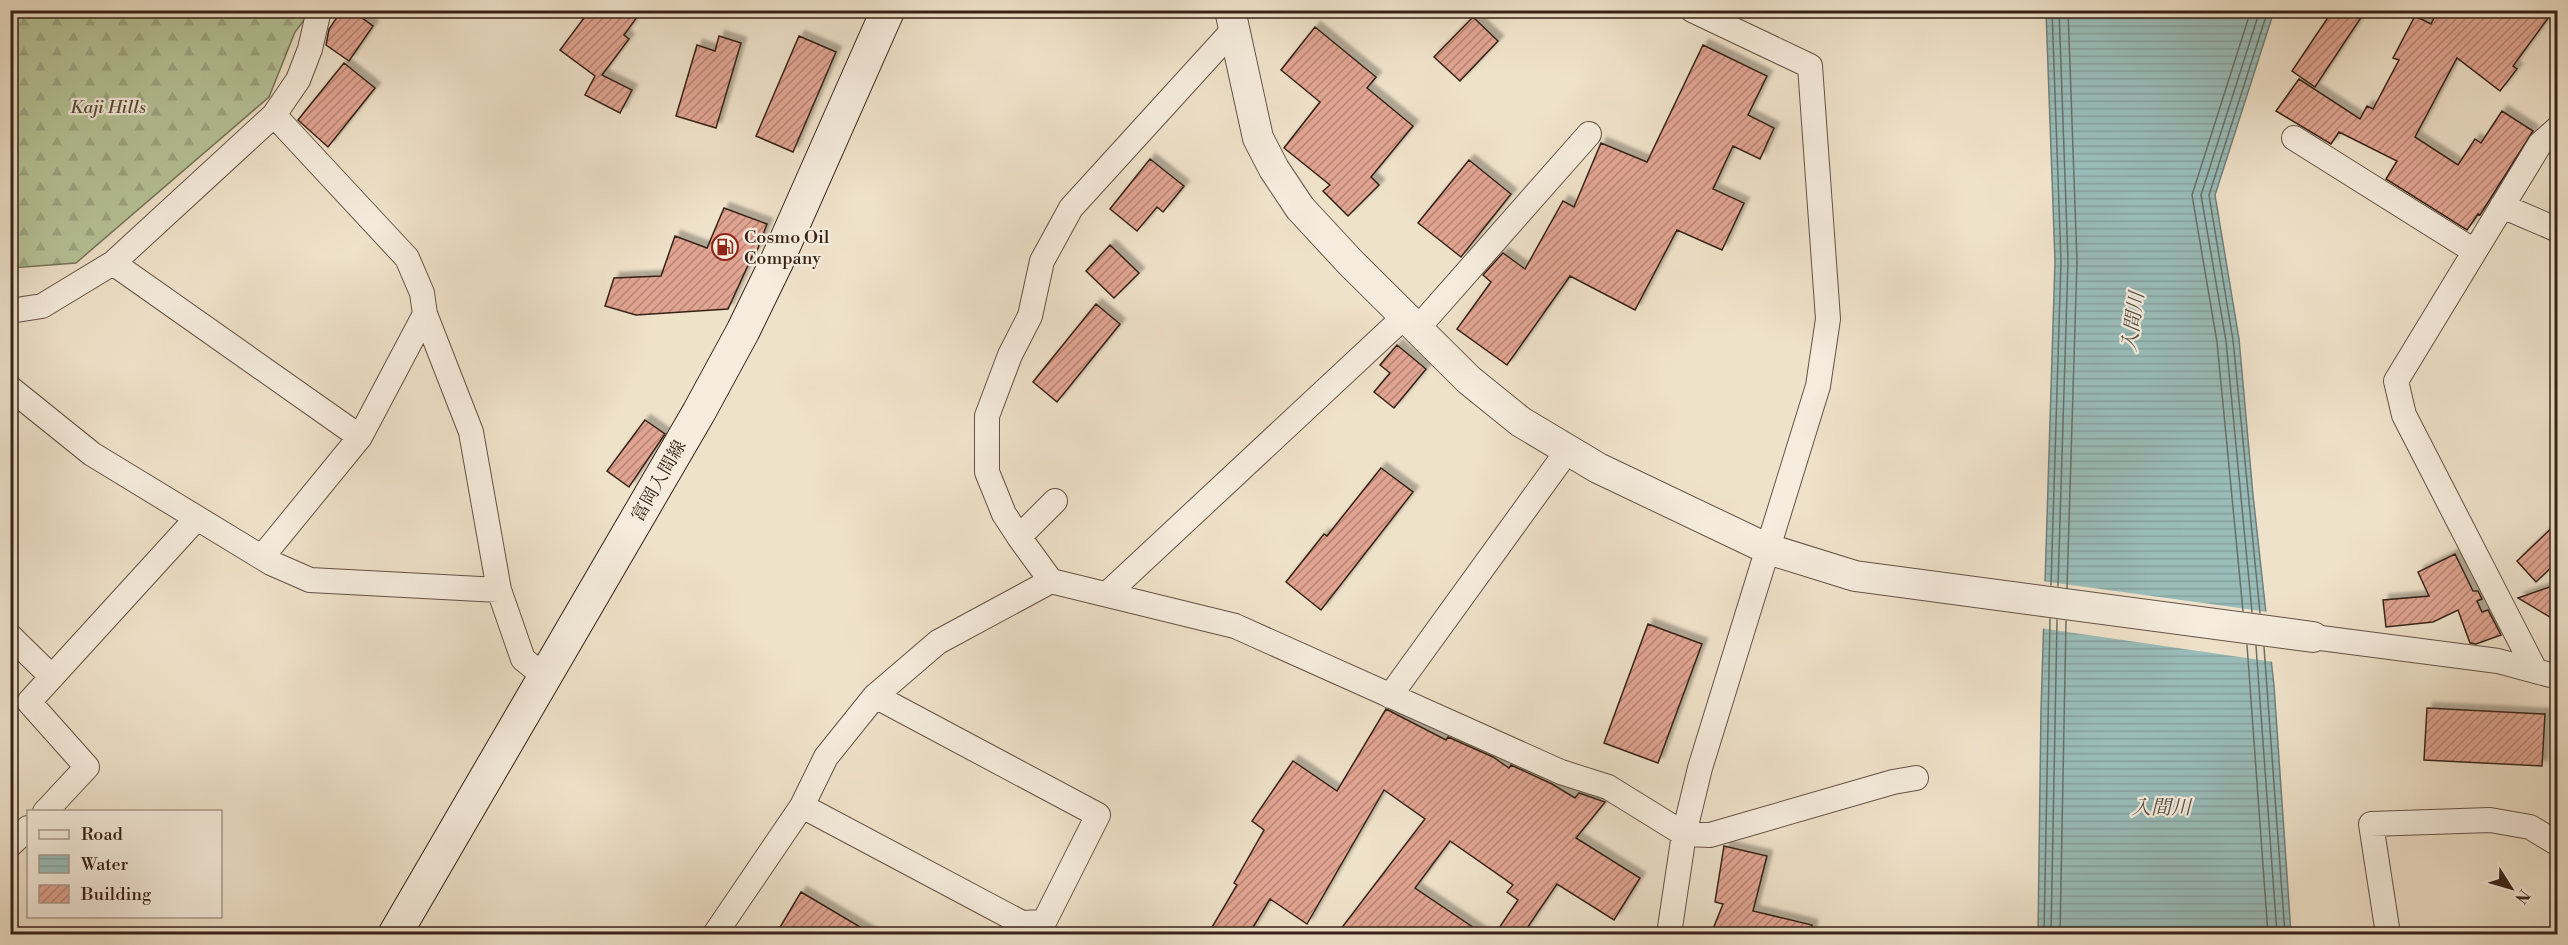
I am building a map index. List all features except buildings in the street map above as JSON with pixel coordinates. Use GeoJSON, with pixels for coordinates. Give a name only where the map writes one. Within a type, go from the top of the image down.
{"type":"FeatureCollection","features":[{"type":"Feature","properties":{"kind":"main road","name":"富岡入間線"},"geometry":{"type":"LineString","coordinates":[[395,934],[743,331],[888,10]]}},
{"type":"Feature","properties":{"kind":"street"},"geometry":{"type":"LineString","coordinates":[[10,311],[42,306],[113,263],[274,115],[298,80],[310,49],[319,10]]}},
{"type":"Feature","properties":{"kind":"street"},"geometry":{"type":"LineString","coordinates":[[1664,933],[1700,768],[1818,386],[1828,319],[1810,66],[1692,10]]}},
{"type":"Feature","properties":{"kind":"street"},"geometry":{"type":"LineString","coordinates":[[1233,15],[1258,138],[1274,169],[1300,208],[1469,381],[1521,422],[1598,468],[1768,549],[1855,576],[2499,661],[2546,674]]}},
{"type":"Feature","properties":{"kind":"street"},"geometry":{"type":"LineString","coordinates":[[1233,15],[1071,208],[1042,261],[1030,316],[1010,355],[987,416],[987,472],[1004,514],[1051,581],[1235,626],[1561,772],[1608,787],[1684,834],[1710,835],[1893,782],[1916,778]]}},
{"type":"Feature","properties":{"kind":"street"},"geometry":{"type":"LineString","coordinates":[[274,115],[407,258],[422,293],[425,314],[471,432],[499,590],[523,659],[545,677]]}},
{"type":"Feature","properties":{"kind":"street"},"geometry":{"type":"LineString","coordinates":[[2546,674],[2404,415],[2396,381],[2540,144],[2558,128]]}},
{"type":"Feature","properties":{"kind":"street"},"geometry":{"type":"LineString","coordinates":[[1107,594],[1411,323],[1589,134]]}},
{"type":"Feature","properties":{"kind":"street"},"geometry":{"type":"LineString","coordinates":[[2294,138],[2474,251]]}},
{"type":"Feature","properties":{"kind":"street"},"geometry":{"type":"LineString","coordinates":[[2502,206],[2558,230]]}},
{"type":"Feature","properties":{"kind":"street"},"geometry":{"type":"LineString","coordinates":[[113,263],[360,437]]}},
{"type":"Feature","properties":{"kind":"street"},"geometry":{"type":"LineString","coordinates":[[262,558],[360,437],[425,314]]}},
{"type":"Feature","properties":{"kind":"street"},"geometry":{"type":"LineString","coordinates":[[10,388],[92,454],[262,558],[310,580],[499,590]]}},
{"type":"Feature","properties":{"kind":"street"},"geometry":{"type":"LineString","coordinates":[[1390,696],[1568,450]]}},
{"type":"Feature","properties":{"kind":"street"},"geometry":{"type":"LineString","coordinates":[[1019,537],[1055,501]]}},
{"type":"Feature","properties":{"kind":"street"},"geometry":{"type":"LineString","coordinates":[[47,810],[87,767],[29,702],[197,518]]}},
{"type":"Feature","properties":{"kind":"street"},"geometry":{"type":"LineString","coordinates":[[715,934],[802,806],[826,757],[875,696],[938,642],[1051,581]]}},
{"type":"Feature","properties":{"kind":"street"},"geometry":{"type":"LineString","coordinates":[[10,636],[52,677]]}},
{"type":"Feature","properties":{"kind":"street"},"geometry":{"type":"LineString","coordinates":[[802,806],[1022,923],[1044,922],[1098,815],[875,696]]}},
{"type":"Feature","properties":{"kind":"street"},"geometry":{"type":"LineString","coordinates":[[2388,934],[2371,824],[2490,820],[2530,827],[2558,843]]}},
{"type":"Feature","properties":{"kind":"street"},"geometry":{"type":"LineString","coordinates":[[10,845],[27,829]]}},
{"type":"Feature","properties":{"kind":"green space","name":"Kaji Hills"},"geometry":{"type":"Polygon","coordinates":[[[10,11],[311,11],[295,32],[269,97],[76,263],[11,268],[10,11]]]}},
{"type":"Feature","properties":{"kind":"water","name":"入間川"},"geometry":{"type":"Polygon","coordinates":[[[2046,11],[2274,11],[2215,195],[2239,339],[2274,686],[2291,934],[2038,934],[2041,711],[2055,261],[2046,11]]]}},
{"type":"Feature","properties":{"kind":"pier"},"geometry":{"type":"Polygon","coordinates":[[[2042,581],[2269,612],[2274,662],[2040,628],[2042,581]]]}},
{"type":"Feature","properties":{"kind":"place","name":"Cosmo Oil Company"},"geometry":{"type":"Point","coordinates":[725,247]}}]}
